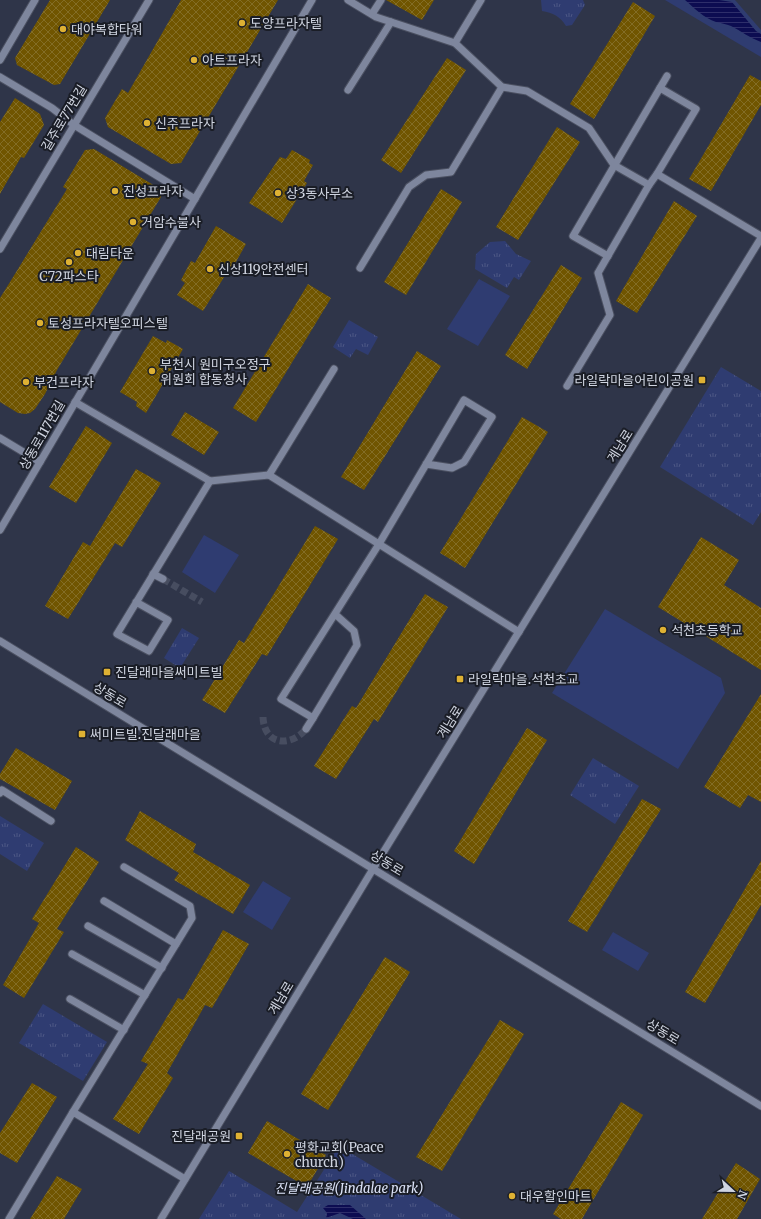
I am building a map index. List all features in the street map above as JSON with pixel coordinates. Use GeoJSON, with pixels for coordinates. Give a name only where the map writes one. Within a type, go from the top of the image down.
{"type":"FeatureCollection","features":[{"type":"Feature","properties":{"kind":"street"},"geometry":{"type":"LineString","coordinates":[[0,60],[35,0]]}},
{"type":"Feature","properties":{"kind":"street","name":"길주로77번길"},"geometry":{"type":"LineString","coordinates":[[0,249],[149,0]]}},
{"type":"Feature","properties":{"kind":"street","name":"상동로117번길"},"geometry":{"type":"LineString","coordinates":[[0,530],[312,0]]}},
{"type":"Feature","properties":{"kind":"street"},"geometry":{"type":"LineString","coordinates":[[348,0],[372,14],[391,22],[455,43],[502,87],[527,91],[589,128],[614,165],[649,186]]}},
{"type":"Feature","properties":{"kind":"street"},"geometry":{"type":"LineString","coordinates":[[372,14],[381,0]]}},
{"type":"Feature","properties":{"kind":"street"},"geometry":{"type":"LineString","coordinates":[[455,43],[481,0]]}},
{"type":"Feature","properties":{"kind":"street"},"geometry":{"type":"LineString","coordinates":[[348,90],[391,22]]}},
{"type":"Feature","properties":{"kind":"street"},"geometry":{"type":"LineString","coordinates":[[608,256],[573,236],[667,76]]}},
{"type":"Feature","properties":{"kind":"street"},"geometry":{"type":"LineString","coordinates":[[0,78],[52,108],[74,125],[195,199]]}},
{"type":"Feature","properties":{"kind":"street"},"geometry":{"type":"LineString","coordinates":[[360,268],[408,187],[426,175],[451,172],[502,87]]}},
{"type":"Feature","properties":{"kind":"street"},"geometry":{"type":"LineString","coordinates":[[567,386],[610,315],[598,272],[696,109],[660,88]]}},
{"type":"Feature","properties":{"kind":"street"},"geometry":{"type":"LineString","coordinates":[[657,174],[761,237]]}},
{"type":"Feature","properties":{"kind":"street","name":"계남로"},"geometry":{"type":"LineString","coordinates":[[161,1219],[373,869],[520,632],[761,237]]}},
{"type":"Feature","properties":{"kind":"street"},"geometry":{"type":"LineString","coordinates":[[269,475],[334,369]]}},
{"type":"Feature","properties":{"kind":"street"},"geometry":{"type":"LineString","coordinates":[[313,718],[282,699],[379,544],[426,464],[464,400],[492,417],[464,462],[452,468],[426,464]]}},
{"type":"Feature","properties":{"kind":"street"},"geometry":{"type":"LineString","coordinates":[[75,402],[210,481],[269,475],[520,632]]}},
{"type":"Feature","properties":{"kind":"street"},"geometry":{"type":"LineString","coordinates":[[0,438],[40,462]]}},
{"type":"Feature","properties":{"kind":"street"},"geometry":{"type":"LineString","coordinates":[[136,602],[168,620],[149,652],[117,634],[136,602],[153,574],[210,481]]}},
{"type":"Feature","properties":{"kind":"street"},"geometry":{"type":"LineString","coordinates":[[153,574],[163,579]]}},
{"type":"Feature","properties":{"kind":"street"},"geometry":{"type":"LineString","coordinates":[[306,729],[358,645],[354,631],[335,614]]}},
{"type":"Feature","properties":{"kind":"street","name":"상동로"},"geometry":{"type":"LineString","coordinates":[[0,641],[761,1106]]}},
{"type":"Feature","properties":{"kind":"street"},"geometry":{"type":"LineString","coordinates":[[0,793],[2,790],[51,821]]}},
{"type":"Feature","properties":{"kind":"street"},"geometry":{"type":"LineString","coordinates":[[9,1219],[192,918],[190,906],[124,867]]}},
{"type":"Feature","properties":{"kind":"street"},"geometry":{"type":"LineString","coordinates":[[104,901],[176,944]]}},
{"type":"Feature","properties":{"kind":"street"},"geometry":{"type":"LineString","coordinates":[[88,926],[162,968]]}},
{"type":"Feature","properties":{"kind":"street"},"geometry":{"type":"LineString","coordinates":[[72,954],[145,995]]}},
{"type":"Feature","properties":{"kind":"street"},"geometry":{"type":"LineString","coordinates":[[70,999],[124,1030]]}},
{"type":"Feature","properties":{"kind":"street"},"geometry":{"type":"LineString","coordinates":[[73,1112],[185,1179]]}},
{"type":"Feature","properties":{"kind":"green space"},"geometry":{"type":"Polygon","coordinates":[[[541,0],[583,0],[585,5],[572,25],[566,26],[556,16],[542,11],[541,0]]]}},
{"type":"Feature","properties":{"kind":"green space"},"geometry":{"type":"Polygon","coordinates":[[[665,0],[735,0],[761,30],[761,57],[665,0]]]}},
{"type":"Feature","properties":{"kind":"green space"},"geometry":{"type":"Polygon","coordinates":[[[505,241],[516,254],[531,261],[519,280],[514,277],[507,288],[475,269],[476,254],[490,242],[505,241]]]}},
{"type":"Feature","properties":{"kind":"green space"},"geometry":{"type":"Polygon","coordinates":[[[479,279],[510,296],[478,346],[447,329],[479,279]]]}},
{"type":"Feature","properties":{"kind":"green space"},"geometry":{"type":"Polygon","coordinates":[[[349,320],[378,337],[368,355],[356,349],[350,358],[333,347],[349,320]]]}},
{"type":"Feature","properties":{"kind":"green space"},"geometry":{"type":"Polygon","coordinates":[[[721,367],[761,391],[761,512],[753,525],[660,467],[721,367]]]}},
{"type":"Feature","properties":{"kind":"green space"},"geometry":{"type":"Polygon","coordinates":[[[204,535],[239,555],[215,593],[182,572],[204,535]]]}},
{"type":"Feature","properties":{"kind":"green space"},"geometry":{"type":"Polygon","coordinates":[[[605,609],[721,678],[725,693],[678,769],[552,693],[605,609]]]}},
{"type":"Feature","properties":{"kind":"green space"},"geometry":{"type":"Polygon","coordinates":[[[182,628],[199,638],[180,668],[164,658],[182,628]]]}},
{"type":"Feature","properties":{"kind":"green space"},"geometry":{"type":"Polygon","coordinates":[[[593,758],[639,786],[615,824],[570,795],[593,758]]]}},
{"type":"Feature","properties":{"kind":"green space"},"geometry":{"type":"Polygon","coordinates":[[[0,816],[44,843],[27,871],[0,854],[0,816]]]}},
{"type":"Feature","properties":{"kind":"green space"},"geometry":{"type":"Polygon","coordinates":[[[263,881],[291,898],[272,930],[243,912],[263,881]]]}},
{"type":"Feature","properties":{"kind":"green space"},"geometry":{"type":"Polygon","coordinates":[[[613,932],[649,953],[638,971],[602,950],[613,932]]]}},
{"type":"Feature","properties":{"kind":"green space"},"geometry":{"type":"Polygon","coordinates":[[[43,1004],[107,1042],[83,1081],[19,1043],[43,1004]]]}},
{"type":"Feature","properties":{"kind":"green space","name":"진달래공원(Jindalae park)"},"geometry":{"type":"Polygon","coordinates":[[[339,1146],[461,1219],[199,1219],[229,1171],[297,1212],[339,1146]]]}},
{"type":"Feature","properties":{"kind":"shaded area"},"geometry":{"type":"Polygon","coordinates":[[[685,0],[719,0],[732,2],[756,31],[761,34],[761,42],[731,26],[707,18],[685,0]]]}},
{"type":"Feature","properties":{"kind":"shaded area"},"geometry":{"type":"Polygon","coordinates":[[[328,1205],[350,1205],[366,1219],[353,1219],[340,1213],[326,1218],[327,1213],[323,1208],[328,1205]]]}},
{"type":"Feature","properties":{"kind":"building","name":"대야복합타워"},"geometry":{"type":"Polygon","coordinates":[[[50,0],[110,0],[60,84],[54,85],[17,65],[15,58],[50,0]]]}},
{"type":"Feature","properties":{"kind":"building"},"geometry":{"type":"Polygon","coordinates":[[[181,0],[278,0],[181,163],[171,164],[108,127],[105,118],[122,89],[128,93],[181,0]]]}},
{"type":"Feature","properties":{"kind":"building"},"geometry":{"type":"Polygon","coordinates":[[[386,0],[434,0],[422,20],[386,0]]]}},
{"type":"Feature","properties":{"kind":"building"},"geometry":{"type":"Polygon","coordinates":[[[633,2],[655,16],[594,119],[570,104],[633,2]]]}},
{"type":"Feature","properties":{"kind":"building"},"geometry":{"type":"Polygon","coordinates":[[[447,58],[466,70],[401,173],[381,160],[447,58]]]}},
{"type":"Feature","properties":{"kind":"building"},"geometry":{"type":"Polygon","coordinates":[[[750,75],[761,81],[761,105],[711,191],[689,179],[750,75]]]}},
{"type":"Feature","properties":{"kind":"building"},"geometry":{"type":"Polygon","coordinates":[[[15,98],[40,114],[44,125],[24,158],[21,157],[0,194],[0,122],[15,98]]]}},
{"type":"Feature","properties":{"kind":"building"},"geometry":{"type":"Polygon","coordinates":[[[557,127],[580,142],[518,240],[496,227],[557,127]]]}},
{"type":"Feature","properties":{"kind":"building"},"geometry":{"type":"Polygon","coordinates":[[[94,149],[160,189],[161,197],[57,370],[45,394],[35,409],[30,413],[18,413],[0,402],[0,298],[67,189],[63,187],[85,150],[94,149]]]}},
{"type":"Feature","properties":{"kind":"building","name":"상3동사무소"},"geometry":{"type":"Polygon","coordinates":[[[292,150],[310,160],[309,163],[313,165],[304,181],[307,183],[282,223],[249,203],[280,157],[286,159],[292,150]]]}},
{"type":"Feature","properties":{"kind":"building"},"geometry":{"type":"Polygon","coordinates":[[[441,189],[462,202],[406,295],[384,282],[441,189]]]}},
{"type":"Feature","properties":{"kind":"building"},"geometry":{"type":"Polygon","coordinates":[[[674,201],[697,216],[637,313],[616,301],[674,201]]]}},
{"type":"Feature","properties":{"kind":"building","name":"신상119안전센터"},"geometry":{"type":"Polygon","coordinates":[[[216,226],[246,244],[228,276],[226,274],[203,311],[177,295],[185,283],[181,280],[191,261],[195,263],[216,226]]]}},
{"type":"Feature","properties":{"kind":"building"},"geometry":{"type":"Polygon","coordinates":[[[561,265],[582,278],[527,369],[505,355],[561,265]]]}},
{"type":"Feature","properties":{"kind":"building"},"geometry":{"type":"Polygon","coordinates":[[[308,284],[331,298],[256,422],[233,408],[308,284]]]}},
{"type":"Feature","properties":{"kind":"building","name":"부천시 원미구오정구 위원회 합동청사"},"geometry":{"type":"Polygon","coordinates":[[[153,336],[166,343],[167,340],[183,349],[146,413],[136,406],[137,402],[120,392],[153,336]]]}},
{"type":"Feature","properties":{"kind":"building"},"geometry":{"type":"Polygon","coordinates":[[[417,351],[441,366],[364,490],[341,477],[417,351]]]}},
{"type":"Feature","properties":{"kind":"building"},"geometry":{"type":"Polygon","coordinates":[[[185,412],[219,432],[204,455],[171,435],[185,412]]]}},
{"type":"Feature","properties":{"kind":"building"},"geometry":{"type":"Polygon","coordinates":[[[522,417],[548,432],[465,568],[440,553],[522,417]]]}},
{"type":"Feature","properties":{"kind":"building"},"geometry":{"type":"Polygon","coordinates":[[[86,426],[112,443],[76,503],[49,487],[86,426]]]}},
{"type":"Feature","properties":{"kind":"building"},"geometry":{"type":"Polygon","coordinates":[[[136,469],[161,483],[122,547],[115,543],[68,619],[45,606],[83,542],[90,546],[136,469]]]}},
{"type":"Feature","properties":{"kind":"building"},"geometry":{"type":"Polygon","coordinates":[[[315,526],[338,539],[267,656],[262,654],[225,713],[202,700],[239,640],[244,643],[315,526]]]}},
{"type":"Feature","properties":{"kind":"building"},"geometry":{"type":"Polygon","coordinates":[[[701,537],[739,560],[724,585],[761,608],[761,670],[658,607],[701,537]]]}},
{"type":"Feature","properties":{"kind":"building"},"geometry":{"type":"Polygon","coordinates":[[[425,594],[448,607],[378,722],[374,719],[336,779],[314,766],[352,706],[356,708],[425,594]]]}},
{"type":"Feature","properties":{"kind":"building"},"geometry":{"type":"Polygon","coordinates":[[[761,694],[761,802],[748,795],[740,808],[704,787],[761,694]]]}},
{"type":"Feature","properties":{"kind":"building"},"geometry":{"type":"Polygon","coordinates":[[[527,728],[547,740],[474,864],[454,851],[527,728]]]}},
{"type":"Feature","properties":{"kind":"building"},"geometry":{"type":"Polygon","coordinates":[[[16,748],[72,781],[55,810],[0,779],[0,774],[16,748]]]}},
{"type":"Feature","properties":{"kind":"building"},"geometry":{"type":"Polygon","coordinates":[[[642,799],[661,809],[587,932],[568,921],[642,799]]]}},
{"type":"Feature","properties":{"kind":"building"},"geometry":{"type":"Polygon","coordinates":[[[140,811],[196,844],[193,852],[250,885],[233,914],[174,880],[179,873],[125,840],[140,811]]]}},
{"type":"Feature","properties":{"kind":"building"},"geometry":{"type":"Polygon","coordinates":[[[76,847],[99,862],[57,929],[64,932],[24,998],[3,985],[39,923],[32,919],[76,847]]]}},
{"type":"Feature","properties":{"kind":"building"},"geometry":{"type":"Polygon","coordinates":[[[761,861],[761,905],[705,1003],[685,992],[761,861]]]}},
{"type":"Feature","properties":{"kind":"building"},"geometry":{"type":"Polygon","coordinates":[[[223,930],[249,944],[212,1008],[205,1005],[167,1073],[173,1078],[139,1134],[113,1119],[148,1064],[141,1061],[178,998],[183,1000],[223,930]]]}},
{"type":"Feature","properties":{"kind":"building"},"geometry":{"type":"Polygon","coordinates":[[[385,957],[410,972],[328,1110],[301,1094],[385,957]]]}},
{"type":"Feature","properties":{"kind":"building"},"geometry":{"type":"Polygon","coordinates":[[[500,1020],[524,1034],[442,1171],[416,1157],[500,1020]]]}},
{"type":"Feature","properties":{"kind":"building"},"geometry":{"type":"Polygon","coordinates":[[[32,1083],[57,1097],[17,1163],[0,1153],[0,1133],[32,1083]]]}},
{"type":"Feature","properties":{"kind":"building"},"geometry":{"type":"Polygon","coordinates":[[[621,1102],[643,1115],[582,1219],[561,1219],[553,1214],[621,1102]]]}},
{"type":"Feature","properties":{"kind":"building","name":"평화교회(Peace church)"},"geometry":{"type":"Polygon","coordinates":[[[267,1121],[326,1155],[307,1187],[248,1153],[267,1121]]]}},
{"type":"Feature","properties":{"kind":"building"},"geometry":{"type":"Polygon","coordinates":[[[736,1163],[760,1179],[737,1219],[702,1219],[736,1163]]]}},
{"type":"Feature","properties":{"kind":"building"},"geometry":{"type":"Polygon","coordinates":[[[57,1176],[82,1189],[64,1219],[30,1219],[57,1176]]]}},
{"type":"Feature","properties":{"kind":"tunnel"},"geometry":{"type":"LineString","coordinates":[[163,579],[202,602]]}},
{"type":"Feature","properties":{"kind":"tunnel"},"geometry":{"type":"LineString","coordinates":[[263,717],[264,726],[268,733],[279,741],[293,739],[306,729]]}},
{"type":"Feature","properties":{"kind":"place","name":"도양프라자텔"},"geometry":{"type":"Point","coordinates":[242,23]}},
{"type":"Feature","properties":{"kind":"place","name":"대야복합타워"},"geometry":{"type":"Point","coordinates":[63,29]}},
{"type":"Feature","properties":{"kind":"place","name":"아트프라자"},"geometry":{"type":"Point","coordinates":[194,60]}},
{"type":"Feature","properties":{"kind":"place","name":"신주프라자"},"geometry":{"type":"Point","coordinates":[147,123]}},
{"type":"Feature","properties":{"kind":"place","name":"진성프라자"},"geometry":{"type":"Point","coordinates":[115,191]}},
{"type":"Feature","properties":{"kind":"place","name":"상3동사무소"},"geometry":{"type":"Point","coordinates":[278,193]}},
{"type":"Feature","properties":{"kind":"place","name":"거암수불사"},"geometry":{"type":"Point","coordinates":[133,222]}},
{"type":"Feature","properties":{"kind":"place","name":"대림타운"},"geometry":{"type":"Point","coordinates":[78,253]}},
{"type":"Feature","properties":{"kind":"place","name":"C72파스타"},"geometry":{"type":"Point","coordinates":[69,262]}},
{"type":"Feature","properties":{"kind":"place","name":"신상119안전센터"},"geometry":{"type":"Point","coordinates":[210,269]}},
{"type":"Feature","properties":{"kind":"place","name":"토성프라자텔오피스텔"},"geometry":{"type":"Point","coordinates":[40,323]}},
{"type":"Feature","properties":{"kind":"place","name":"부천시 원미구오정구 위원회 합동청사"},"geometry":{"type":"Point","coordinates":[152,371]}},
{"type":"Feature","properties":{"kind":"place","name":"라일락마을어린이공원"},"geometry":{"type":"Point","coordinates":[702,380]}},
{"type":"Feature","properties":{"kind":"place","name":"부건프라자"},"geometry":{"type":"Point","coordinates":[26,382]}},
{"type":"Feature","properties":{"kind":"place","name":"석천초등학교"},"geometry":{"type":"Point","coordinates":[663,630]}},
{"type":"Feature","properties":{"kind":"place","name":"진달래마을써미트빌"},"geometry":{"type":"Point","coordinates":[107,672]}},
{"type":"Feature","properties":{"kind":"place","name":"라일락마을.석천초교"},"geometry":{"type":"Point","coordinates":[460,679]}},
{"type":"Feature","properties":{"kind":"place","name":"써미트빌.진달래마을"},"geometry":{"type":"Point","coordinates":[82,734]}},
{"type":"Feature","properties":{"kind":"place","name":"진달래공원"},"geometry":{"type":"Point","coordinates":[239,1136]}},
{"type":"Feature","properties":{"kind":"place","name":"평화교회(Peace church)"},"geometry":{"type":"Point","coordinates":[287,1154]}},
{"type":"Feature","properties":{"kind":"place","name":"대우할인마트"},"geometry":{"type":"Point","coordinates":[512,1196]}}]}
